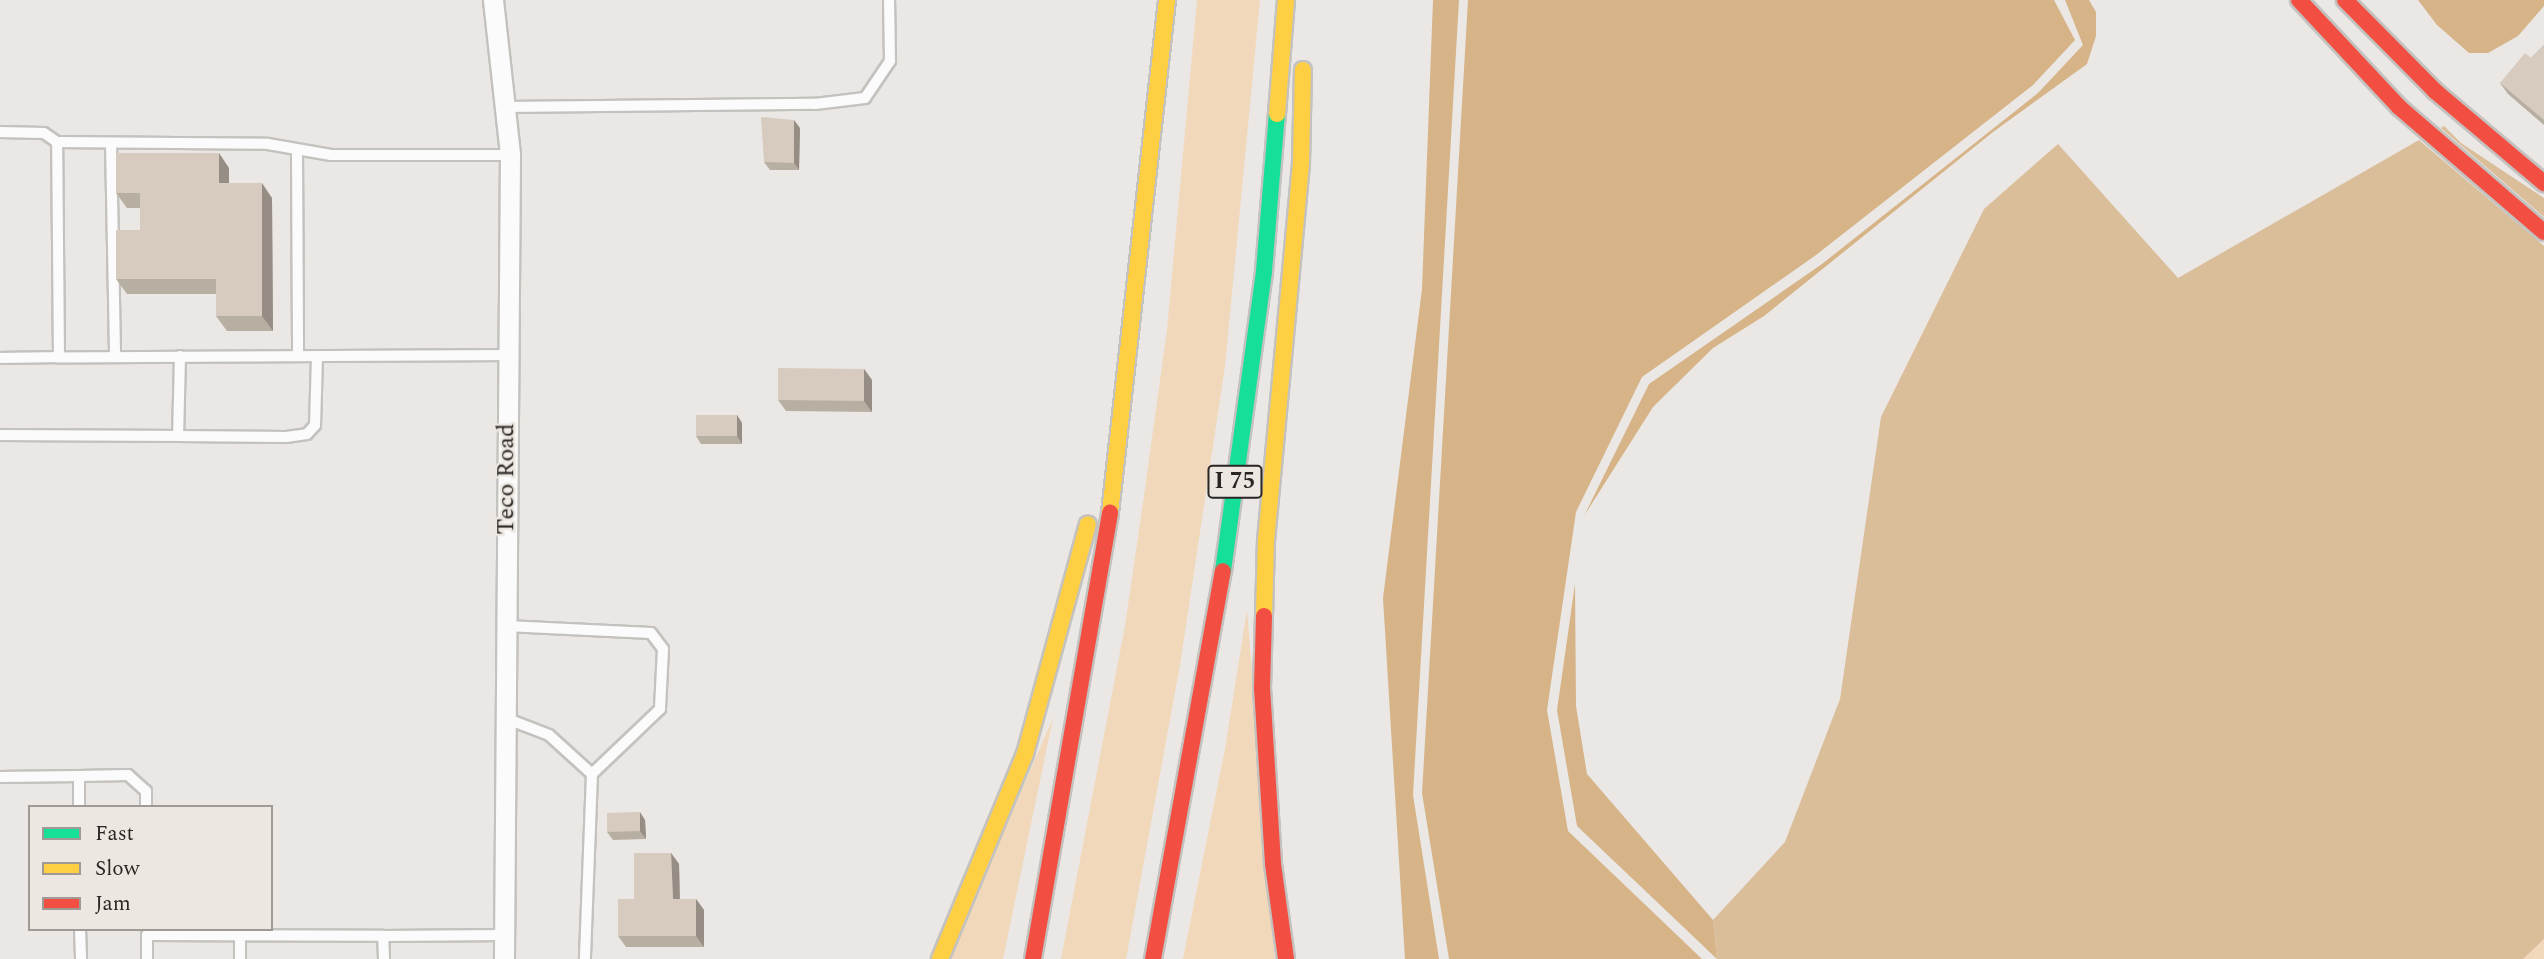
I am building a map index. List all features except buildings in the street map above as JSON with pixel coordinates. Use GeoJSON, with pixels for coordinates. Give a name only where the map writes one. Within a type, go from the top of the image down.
{"type":"FeatureCollection","features":[{"type":"Feature","properties":{"kind":"main road"},"geometry":{"type":"LineString","coordinates":[[1033,959],[1099,592],[1130,361],[1167,0]]}},
{"type":"Feature","properties":{"kind":"main road","name":"I 75"},"geometry":{"type":"LineString","coordinates":[[1153,959],[1220,587],[1264,271],[1286,0]]}},
{"type":"Feature","properties":{"kind":"main road"},"geometry":{"type":"LineString","coordinates":[[2299,0],[2399,107],[2544,232]]}},
{"type":"Feature","properties":{"kind":"main road"},"geometry":{"type":"LineString","coordinates":[[2345,0],[2435,91],[2544,183]]}},
{"type":"Feature","properties":{"kind":"main road"},"geometry":{"type":"LineString","coordinates":[[1286,959],[1273,864],[1262,688],[1266,541],[1301,163],[1304,54]]}},
{"type":"Feature","properties":{"kind":"main road"},"geometry":{"type":"LineString","coordinates":[[940,959],[1025,754],[1130,361]]}},
{"type":"Feature","properties":{"kind":"street","name":"Teco Road"},"geometry":{"type":"LineString","coordinates":[[493,0],[510,155],[504,959]]}},
{"type":"Feature","properties":{"kind":"lane"},"geometry":{"type":"LineString","coordinates":[[505,107],[815,104],[865,98],[890,61],[889,0]]}},
{"type":"Feature","properties":{"kind":"lane"},"geometry":{"type":"LineString","coordinates":[[0,132],[44,133],[57,142],[268,144],[297,151],[510,155]]}},
{"type":"Feature","properties":{"kind":"lane"},"geometry":{"type":"LineString","coordinates":[[57,142],[59,357]]}},
{"type":"Feature","properties":{"kind":"lane"},"geometry":{"type":"LineString","coordinates":[[111,143],[115,356]]}},
{"type":"Feature","properties":{"kind":"lane"},"geometry":{"type":"LineString","coordinates":[[297,151],[298,355]]}},
{"type":"Feature","properties":{"kind":"lane"},"geometry":{"type":"LineString","coordinates":[[0,435],[307,434],[315,425],[317,355]]}},
{"type":"Feature","properties":{"kind":"lane"},"geometry":{"type":"LineString","coordinates":[[0,358],[508,355]]}},
{"type":"Feature","properties":{"kind":"lane"},"geometry":{"type":"LineString","coordinates":[[178,436],[180,356]]}},
{"type":"Feature","properties":{"kind":"lane"},"geometry":{"type":"LineString","coordinates":[[506,626],[651,634],[663,649],[660,709],[592,774],[585,959]]}},
{"type":"Feature","properties":{"kind":"lane"},"geometry":{"type":"LineString","coordinates":[[506,718],[549,735],[592,774]]}},
{"type":"Feature","properties":{"kind":"lane"},"geometry":{"type":"LineString","coordinates":[[0,777],[128,775],[146,791],[146,805]]}},
{"type":"Feature","properties":{"kind":"lane"},"geometry":{"type":"LineString","coordinates":[[79,776],[79,805]]}},
{"type":"Feature","properties":{"kind":"lane"},"geometry":{"type":"LineString","coordinates":[[80,931],[80,959]]}},
{"type":"Feature","properties":{"kind":"lane"},"geometry":{"type":"LineString","coordinates":[[147,959],[147,932],[240,935],[504,935]]}},
{"type":"Feature","properties":{"kind":"lane"},"geometry":{"type":"LineString","coordinates":[[240,935],[240,959]]}},
{"type":"Feature","properties":{"kind":"lane"},"geometry":{"type":"LineString","coordinates":[[383,936],[384,959]]}},
{"type":"Feature","properties":{"kind":"shaded area"},"geometry":{"type":"Polygon","coordinates":[[[1197,0],[1260,0],[1225,366],[1180,665],[1126,959],[1061,959],[1125,626],[1144,496],[1167,330],[1197,0]]]}},
{"type":"Feature","properties":{"kind":"shaded area"},"geometry":{"type":"Polygon","coordinates":[[[1433,0],[1459,0],[1413,795],[1439,959],[1405,959],[1383,598],[1422,289],[1433,0]]]}},
{"type":"Feature","properties":{"kind":"shaded area"},"geometry":{"type":"Polygon","coordinates":[[[1468,0],[2054,0],[2075,40],[2033,85],[1816,255],[1642,377],[1576,512],[1547,710],[1568,831],[1702,959],[1449,959],[1422,793],[1468,0]]]}},
{"type":"Feature","properties":{"kind":"shaded area"},"geometry":{"type":"Polygon","coordinates":[[[2065,0],[2089,0],[2096,12],[2096,36],[2087,64],[1993,132],[1764,316],[1713,348],[1653,407],[1584,516],[1649,384],[1822,264],[2038,93],[2083,45],[2065,0]]]}},
{"type":"Feature","properties":{"kind":"shaded area"},"geometry":{"type":"Polygon","coordinates":[[[2418,0],[2544,0],[2544,6],[2518,36],[2488,53],[2469,53],[2437,25],[2418,0]]]}},
{"type":"Feature","properties":{"kind":"shaded area"},"geometry":{"type":"Polygon","coordinates":[[[2444,126],[2461,143],[2544,198],[2544,217],[2441,128],[2444,126]]]}},
{"type":"Feature","properties":{"kind":"shaded area"},"geometry":{"type":"Polygon","coordinates":[[[2419,140],[2544,246],[2544,939],[2523,959],[1717,959],[1713,920],[1785,842],[1840,699],[1881,417],[1984,209],[2058,144],[2178,278],[2419,140]]]}},
{"type":"Feature","properties":{"kind":"shaded area"},"geometry":{"type":"Polygon","coordinates":[[[1575,584],[1576,706],[1587,774],[1713,920],[1717,959],[1577,826],[1557,710],[1575,584]]]}},
{"type":"Feature","properties":{"kind":"shaded area"},"geometry":{"type":"Polygon","coordinates":[[[1247,610],[1275,959],[1183,959],[1225,749],[1247,610]]]}},
{"type":"Feature","properties":{"kind":"shaded area"},"geometry":{"type":"Polygon","coordinates":[[[1053,718],[1003,959],[948,959],[1053,718]]]}},
{"type":"Feature","properties":{"kind":"shaded area"},"geometry":{"type":"Polygon","coordinates":[[[2544,939],[2544,959],[2523,959],[2544,939]]]}},
{"type":"Feature","properties":{"kind":"traffic: fast"},"geometry":{"type":"LineString","coordinates":[[1223,571],[1264,271],[1277,114]]}},
{"type":"Feature","properties":{"kind":"traffic: slow"},"geometry":{"type":"LineString","coordinates":[[1110,513],[1167,0]]}},
{"type":"Feature","properties":{"kind":"traffic: slow"},"geometry":{"type":"LineString","coordinates":[[1277,114],[1286,0]]}},
{"type":"Feature","properties":{"kind":"traffic: slow"},"geometry":{"type":"LineString","coordinates":[[1264,616],[1266,541],[1301,163],[1303,70]]}},
{"type":"Feature","properties":{"kind":"traffic: slow"},"geometry":{"type":"LineString","coordinates":[[940,959],[1025,754],[1088,524]]}},
{"type":"Feature","properties":{"kind":"traffic: jam"},"geometry":{"type":"LineString","coordinates":[[2299,0],[2399,107],[2544,232]]}},
{"type":"Feature","properties":{"kind":"traffic: jam"},"geometry":{"type":"LineString","coordinates":[[2345,0],[2435,91],[2544,183]]}},
{"type":"Feature","properties":{"kind":"traffic: jam"},"geometry":{"type":"LineString","coordinates":[[1033,959],[1110,513]]}},
{"type":"Feature","properties":{"kind":"traffic: jam"},"geometry":{"type":"LineString","coordinates":[[1153,959],[1223,571]]}},
{"type":"Feature","properties":{"kind":"traffic: jam"},"geometry":{"type":"LineString","coordinates":[[1264,616],[1262,688],[1273,864],[1286,959]]}}]}
